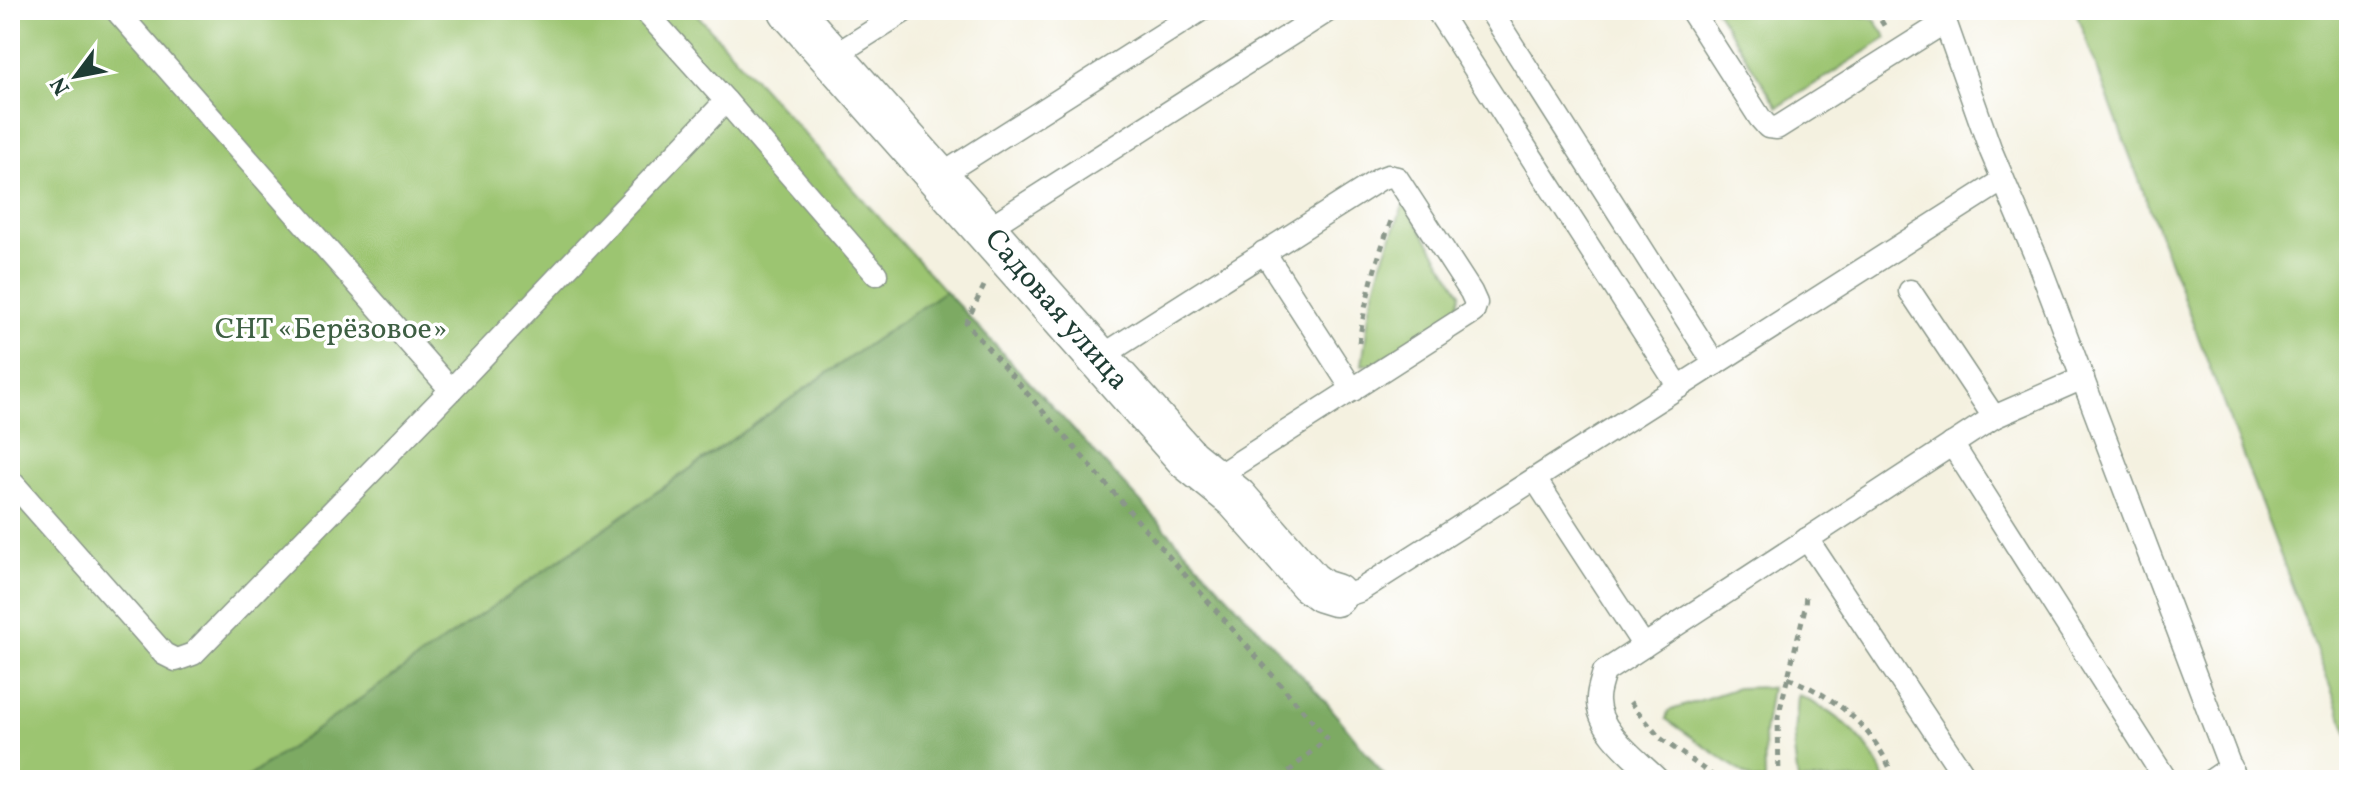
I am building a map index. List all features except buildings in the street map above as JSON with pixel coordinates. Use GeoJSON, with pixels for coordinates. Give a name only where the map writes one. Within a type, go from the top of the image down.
{"type":"FeatureCollection","features":[{"type":"Feature","properties":{"kind":"street","name":"Садовая улица"},"geometry":{"type":"LineString","coordinates":[[790,10],[1188,459],[1236,498],[1310,582],[1322,591],[1335,595]]}},
{"type":"Feature","properties":{"kind":"lane"},"geometry":{"type":"LineString","coordinates":[[116,10],[451,390]]}},
{"type":"Feature","properties":{"kind":"lane"},"geometry":{"type":"LineString","coordinates":[[644,10],[876,274]]}},
{"type":"Feature","properties":{"kind":"lane"},"geometry":{"type":"LineString","coordinates":[[832,57],[906,10]]}},
{"type":"Feature","properties":{"kind":"lane"},"geometry":{"type":"LineString","coordinates":[[938,177],[1201,10]]}},
{"type":"Feature","properties":{"kind":"lane"},"geometry":{"type":"LineString","coordinates":[[998,244],[1329,10]]}},
{"type":"Feature","properties":{"kind":"lane"},"geometry":{"type":"LineString","coordinates":[[1437,10],[1679,387]]}},
{"type":"Feature","properties":{"kind":"lane"},"geometry":{"type":"LineString","coordinates":[[1490,10],[1715,364]]}},
{"type":"Feature","properties":{"kind":"lane"},"geometry":{"type":"LineString","coordinates":[[1691,10],[1760,118],[1768,127],[1777,128],[1943,16],[2003,180],[2083,378],[2226,776]]}},
{"type":"Feature","properties":{"kind":"lane"},"geometry":{"type":"LineString","coordinates":[[10,480],[164,654],[176,660],[186,658],[451,390],[726,101]]}},
{"type":"Feature","properties":{"kind":"lane"},"geometry":{"type":"LineString","coordinates":[[1099,358],[1380,179],[1388,176],[1397,178],[1471,292],[1476,303],[1473,312],[1213,479]]}},
{"type":"Feature","properties":{"kind":"lane"},"geometry":{"type":"LineString","coordinates":[[1335,595],[1359,591],[2003,180]]}},
{"type":"Feature","properties":{"kind":"lane"},"geometry":{"type":"LineString","coordinates":[[1264,252],[1353,390]]}},
{"type":"Feature","properties":{"kind":"lane"},"geometry":{"type":"LineString","coordinates":[[1910,291],[1994,417]]}},
{"type":"Feature","properties":{"kind":"lane"},"geometry":{"type":"LineString","coordinates":[[1658,780],[1613,736],[1602,717],[1597,698],[1604,672],[1994,417],[2083,378]]}},
{"type":"Feature","properties":{"kind":"lane"},"geometry":{"type":"LineString","coordinates":[[1952,444],[2166,780]]}},
{"type":"Feature","properties":{"kind":"lane"},"geometry":{"type":"LineString","coordinates":[[1535,479],[1644,646]]}},
{"type":"Feature","properties":{"kind":"lane"},"geometry":{"type":"LineString","coordinates":[[1807,539],[1967,780]]}},
{"type":"Feature","properties":{"kind":"path"},"geometry":{"type":"LineString","coordinates":[[1353,390],[1364,305],[1376,260],[1404,187]]}},
{"type":"Feature","properties":{"kind":"path"},"geometry":{"type":"LineString","coordinates":[[998,244],[966,323],[1327,738],[1279,780]]}},
{"type":"Feature","properties":{"kind":"path"},"geometry":{"type":"LineString","coordinates":[[1779,780],[1778,717],[1805,608],[1807,539]]}},
{"type":"Feature","properties":{"kind":"path"},"geometry":{"type":"LineString","coordinates":[[1604,672],[1660,738],[1719,780]]}},
{"type":"Feature","properties":{"kind":"path"},"geometry":{"type":"LineString","coordinates":[[1788,678],[1838,702],[1859,721],[1876,742],[1895,780]]}},
{"type":"Feature","properties":{"kind":"green space","name":"СНТ «Берёзовое»"},"geometry":{"type":"Polygon","coordinates":[[[10,10],[693,10],[945,291],[244,780],[10,780],[10,10]]]}},
{"type":"Feature","properties":{"kind":"green space"},"geometry":{"type":"Polygon","coordinates":[[[1716,10],[1838,10],[1875,20],[1887,38],[1778,107],[1716,10]]]}},
{"type":"Feature","properties":{"kind":"green space"},"geometry":{"type":"Polygon","coordinates":[[[2075,10],[2349,10],[2349,737],[2075,10]]]}},
{"type":"Feature","properties":{"kind":"green space"},"geometry":{"type":"Polygon","coordinates":[[[1404,203],[1461,293],[1456,312],[1374,364],[1362,365],[1370,306],[1404,203]]]}},
{"type":"Feature","properties":{"kind":"green space"},"geometry":{"type":"Polygon","coordinates":[[[945,291],[1327,703],[1388,780],[244,780],[945,291]]]}},
{"type":"Feature","properties":{"kind":"green space"},"geometry":{"type":"Polygon","coordinates":[[[1771,687],[1764,734],[1765,780],[1753,780],[1666,719],[1668,711],[1737,688],[1771,687]]]}},
{"type":"Feature","properties":{"kind":"green space"},"geometry":{"type":"Polygon","coordinates":[[[1798,695],[1826,710],[1850,729],[1871,752],[1885,780],[1798,780],[1794,750],[1798,695]]]}}]}
